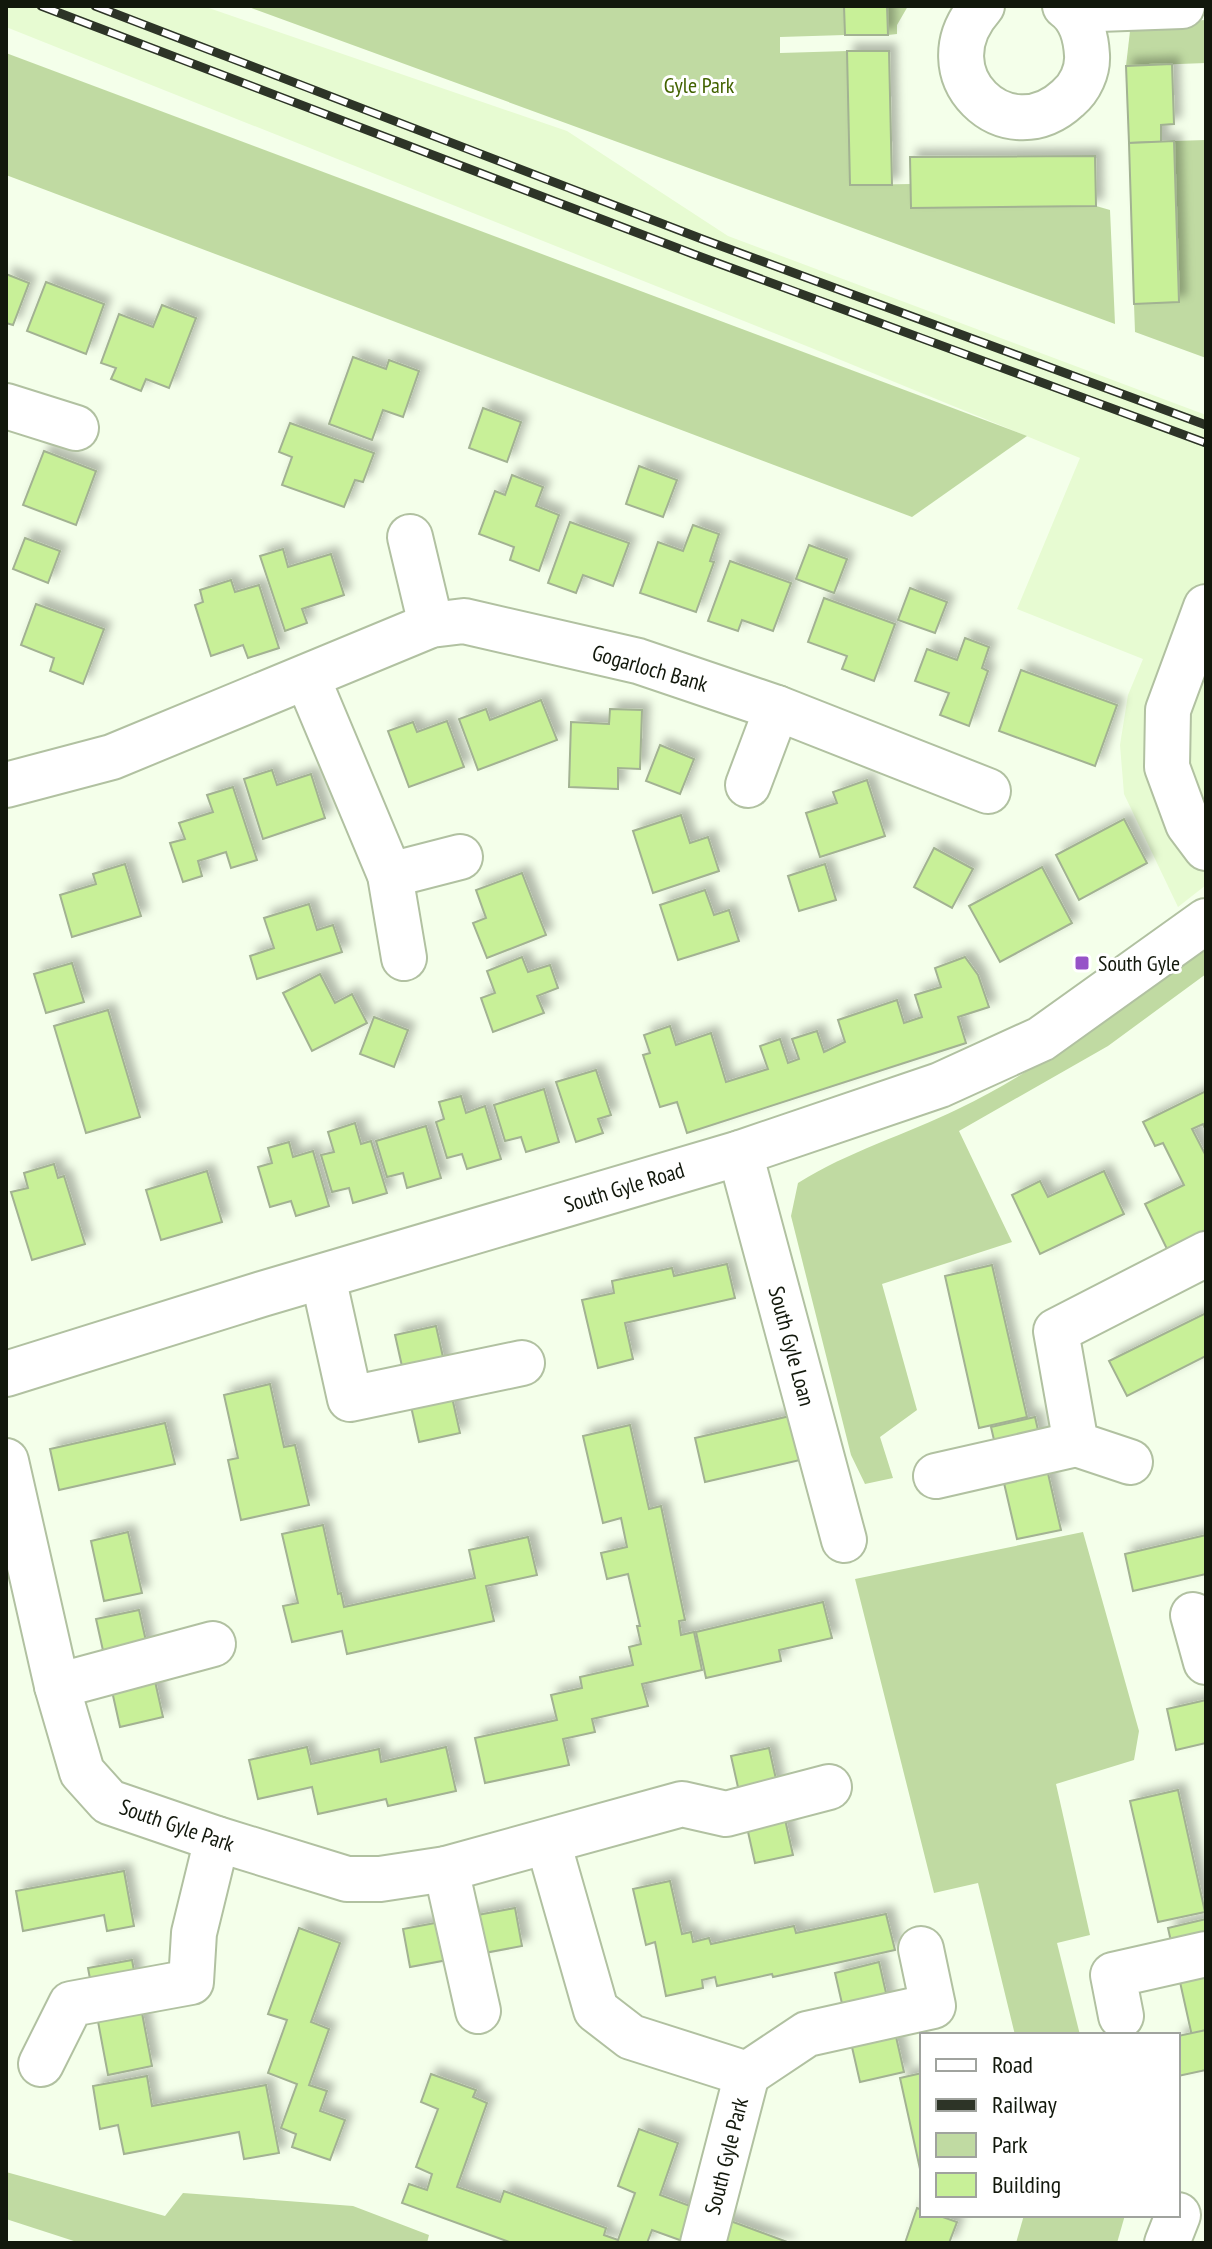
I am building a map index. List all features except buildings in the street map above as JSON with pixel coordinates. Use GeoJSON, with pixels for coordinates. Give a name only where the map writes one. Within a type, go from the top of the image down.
{"type":"FeatureCollection","features":[{"type":"Feature","properties":{"kind":"street"},"geometry":{"type":"LineString","coordinates":[[982,6],[968,21],[960,44],[962,72],[976,98],[1000,114],[1028,118],[1056,110],[1077,90],[1083,77],[1088,63],[1085,35],[1068,8]]}},
{"type":"Feature","properties":{"kind":"street"},"geometry":{"type":"LineString","coordinates":[[1068,8],[1182,6]]}},
{"type":"Feature","properties":{"kind":"street"},"geometry":{"type":"LineString","coordinates":[[6,406],[76,428]]}},
{"type":"Feature","properties":{"kind":"street"},"geometry":{"type":"LineString","coordinates":[[410,537],[431,625]]}},
{"type":"Feature","properties":{"kind":"street"},"geometry":{"type":"LineString","coordinates":[[1206,607],[1168,710],[1167,767],[1188,824],[1206,848]]}},
{"type":"Feature","properties":{"kind":"street","name":"Gogarloch Bank"},"geometry":{"type":"LineString","coordinates":[[6,785],[112,757],[431,625],[464,621],[638,661],[777,708],[988,791]]}},
{"type":"Feature","properties":{"kind":"street"},"geometry":{"type":"LineString","coordinates":[[307,677],[390,875],[404,958]]}},
{"type":"Feature","properties":{"kind":"street"},"geometry":{"type":"LineString","coordinates":[[748,785],[777,708]]}},
{"type":"Feature","properties":{"kind":"street"},"geometry":{"type":"LineString","coordinates":[[390,875],[460,857]]}},
{"type":"Feature","properties":{"kind":"street","name":"South Gyle Road"},"geometry":{"type":"LineString","coordinates":[[6,1374],[740,1153],[940,1085],[1041,1039],[1206,921]]}},
{"type":"Feature","properties":{"kind":"street","name":"South Gyle Loan"},"geometry":{"type":"LineString","coordinates":[[740,1153],[844,1540]]}},
{"type":"Feature","properties":{"kind":"street"},"geometry":{"type":"LineString","coordinates":[[1076,1444],[1056,1331],[1206,1254]]}},
{"type":"Feature","properties":{"kind":"street"},"geometry":{"type":"LineString","coordinates":[[323,1277],[350,1399],[522,1363]]}},
{"type":"Feature","properties":{"kind":"street"},"geometry":{"type":"LineString","coordinates":[[936,1476],[1076,1444],[1130,1462]]}},
{"type":"Feature","properties":{"kind":"street","name":"South Gyle Park"},"geometry":{"type":"LineString","coordinates":[[6,1461],[57,1686],[82,1772],[109,1802],[347,1879],[380,1879],[446,1869],[682,1804],[726,1814],[829,1787]]}},
{"type":"Feature","properties":{"kind":"street"},"geometry":{"type":"LineString","coordinates":[[1193,1615],[1206,1662]]}},
{"type":"Feature","properties":{"kind":"street"},"geometry":{"type":"LineString","coordinates":[[57,1686],[213,1644]]}},
{"type":"Feature","properties":{"kind":"street"},"geometry":{"type":"LineString","coordinates":[[41,2064],[71,2004],[191,1982],[194,1933],[217,1839]]}},
{"type":"Feature","properties":{"kind":"street","name":"South Gyle Park"},"geometry":{"type":"LineString","coordinates":[[548,1842],[596,2010],[631,2037],[747,2074],[703,2243]]}},
{"type":"Feature","properties":{"kind":"street"},"geometry":{"type":"LineString","coordinates":[[446,1869],[478,2011]]}},
{"type":"Feature","properties":{"kind":"street"},"geometry":{"type":"LineString","coordinates":[[747,2074],[807,2034],[933,2006],[921,1949]]}},
{"type":"Feature","properties":{"kind":"street"},"geometry":{"type":"LineString","coordinates":[[1121,2016],[1113,1975],[1206,1954]]}},
{"type":"Feature","properties":{"kind":"shaded area"},"geometry":{"type":"Polygon","coordinates":[[[6,6],[203,6],[567,131],[728,236],[1206,415],[1206,885],[1178,907],[1124,794],[1120,745],[1128,695],[1143,659],[1017,609],[1080,458],[6,27],[6,6]]]}},
{"type":"Feature","properties":{"kind":"green space","name":"Gyle Park"},"geometry":{"type":"Polygon","coordinates":[[[246,6],[844,6],[845,35],[780,37],[780,53],[847,51],[850,185],[911,184],[1110,210],[1115,324],[246,6]]]}},
{"type":"Feature","properties":{"kind":"green space"},"geometry":{"type":"Polygon","coordinates":[[[887,6],[908,6],[897,25],[897,34],[888,35],[887,6]]]}},
{"type":"Feature","properties":{"kind":"green space"},"geometry":{"type":"Polygon","coordinates":[[[1206,20],[1206,63],[1126,66],[1130,31],[1138,23],[1206,20]]]}},
{"type":"Feature","properties":{"kind":"green space"},"geometry":{"type":"Polygon","coordinates":[[[6,53],[1027,436],[912,517],[6,175],[6,53]]]}},
{"type":"Feature","properties":{"kind":"green space"},"geometry":{"type":"Polygon","coordinates":[[[1206,140],[1206,358],[1135,332],[1134,304],[1179,302],[1174,141],[1206,140]]]}},
{"type":"Feature","properties":{"kind":"green space"},"geometry":{"type":"Polygon","coordinates":[[[1206,945],[1206,974],[1108,1046],[959,1131],[1012,1242],[882,1284],[917,1410],[880,1437],[893,1478],[865,1484],[851,1455],[791,1216],[798,1183],[991,1092],[1085,1033],[1206,945]]]}},
{"type":"Feature","properties":{"kind":"green space"},"geometry":{"type":"Polygon","coordinates":[[[1083,1532],[1139,1731],[1134,1760],[1056,1784],[1090,1935],[1057,1943],[1080,2033],[1015,2033],[978,1883],[934,1893],[855,1579],[1083,1532]]]}},
{"type":"Feature","properties":{"kind":"green space"},"geometry":{"type":"Polygon","coordinates":[[[6,2172],[165,2216],[183,2193],[353,2206],[429,2235],[427,2243],[80,2243],[6,2219],[6,2172]]]}},
{"type":"Feature","properties":{"kind":"green space"},"geometry":{"type":"Polygon","coordinates":[[[1023,2217],[1124,2217],[1117,2243],[1016,2243],[1023,2217]]]}},
{"type":"Feature","properties":{"kind":"railway"},"geometry":{"type":"LineString","coordinates":[[41,6],[693,254],[1206,443]]}},
{"type":"Feature","properties":{"kind":"railway"},"geometry":{"type":"LineString","coordinates":[[95,6],[702,239],[1206,425]]}},
{"type":"Feature","properties":{"kind":"place","name":"South Gyle"},"geometry":{"type":"Point","coordinates":[1082,963]}}]}
